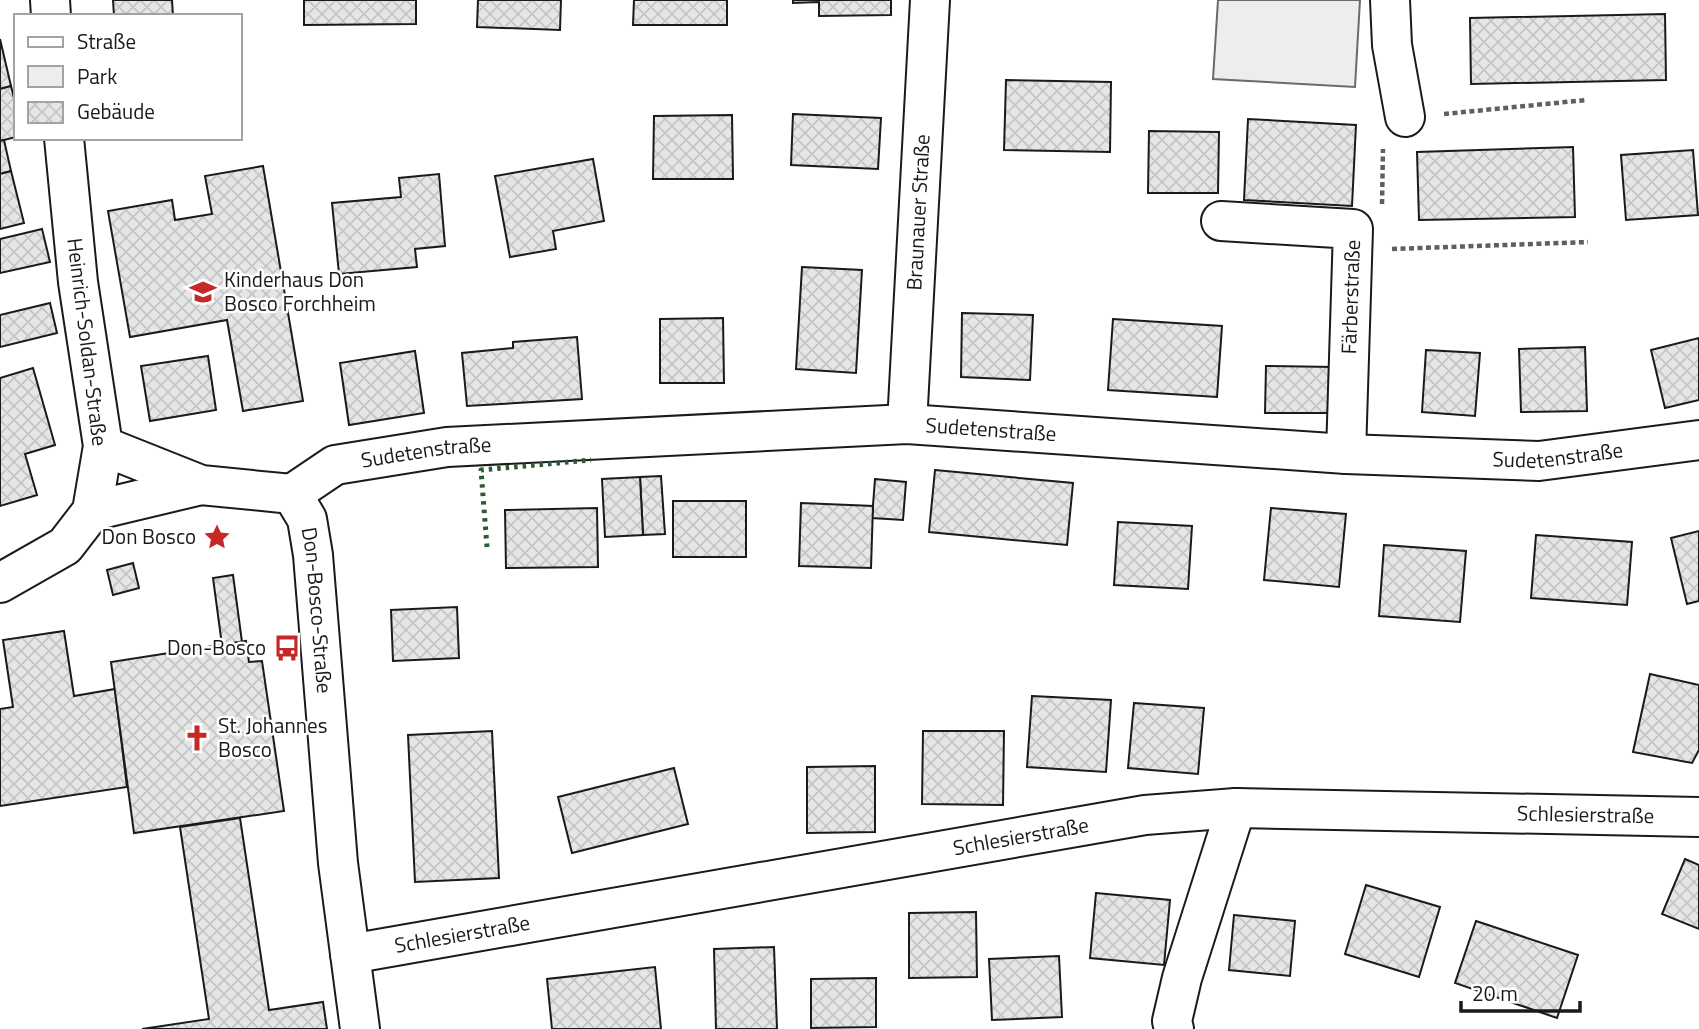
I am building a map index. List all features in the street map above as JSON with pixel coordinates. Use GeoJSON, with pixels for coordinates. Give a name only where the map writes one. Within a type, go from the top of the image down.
{"type":"FeatureCollection","features":[{"type":"Feature","properties":{"kind":"street","name":"Braunauer Straße"},"geometry":{"type":"LineString","coordinates":[[907,424],[930,0]]}},
{"type":"Feature","properties":{"kind":"street"},"geometry":{"type":"LineString","coordinates":[[1390,0],[1392,45],[1404,110]]}},
{"type":"Feature","properties":{"kind":"street","name":"Heinrich-Soldan-Straße"},"geometry":{"type":"LineString","coordinates":[[0,583],[65,546],[92,511],[103,446],[78,282],[64,140]]}},
{"type":"Feature","properties":{"kind":"street","name":"Färberstraße"},"geometry":{"type":"LineString","coordinates":[[1222,221],[1367,230],[1346,454]]}},
{"type":"Feature","properties":{"kind":"street","name":"Sudetenstraße"},"geometry":{"type":"LineString","coordinates":[[292,494],[335,465],[447,447],[907,424],[1346,454],[1539,461],[1699,440]]}},
{"type":"Feature","properties":{"kind":"street"},"geometry":{"type":"LineString","coordinates":[[103,446],[201,485],[292,494]]}},
{"type":"Feature","properties":{"kind":"street"},"geometry":{"type":"LineString","coordinates":[[92,511],[201,485]]}},
{"type":"Feature","properties":{"kind":"street","name":"Don-Bosco-Straße"},"geometry":{"type":"LineString","coordinates":[[292,494],[307,519],[313,555],[338,863],[360,1029]]}},
{"type":"Feature","properties":{"kind":"street"},"geometry":{"type":"LineString","coordinates":[[1174,1029],[1172,1021],[1182,978],[1237,808]]}},
{"type":"Feature","properties":{"kind":"street","name":"Schlesierstraße"},"geometry":{"type":"LineString","coordinates":[[350,954],[1145,815],[1237,808],[1699,817]]}},
{"type":"Feature","properties":{"kind":"path"},"geometry":{"type":"LineString","coordinates":[[1586,100],[1383,110],[1367,230],[1382,249],[1588,242]]}},
{"type":"Feature","properties":{"kind":"green space"},"geometry":{"type":"Polygon","coordinates":[[[1218,0],[1360,0],[1355,87],[1213,79],[1218,0]]]}},
{"type":"Feature","properties":{"kind":"building"},"geometry":{"type":"Polygon","coordinates":[[[113,0],[172,0],[173,14],[114,14],[113,0]]]}},
{"type":"Feature","properties":{"kind":"building"},"geometry":{"type":"Polygon","coordinates":[[[304,0],[416,0],[416,24],[304,25],[304,0]]]}},
{"type":"Feature","properties":{"kind":"building"},"geometry":{"type":"Polygon","coordinates":[[[478,0],[561,0],[560,30],[477,27],[478,0]]]}},
{"type":"Feature","properties":{"kind":"building"},"geometry":{"type":"Polygon","coordinates":[[[634,0],[727,0],[727,25],[633,25],[634,0]]]}},
{"type":"Feature","properties":{"kind":"building"},"geometry":{"type":"Polygon","coordinates":[[[793,0],[891,0],[891,15],[819,16],[819,2],[793,3],[793,0]]]}},
{"type":"Feature","properties":{"kind":"building"},"geometry":{"type":"Polygon","coordinates":[[[1665,14],[1666,80],[1471,84],[1470,18],[1665,14]]]}},
{"type":"Feature","properties":{"kind":"building"},"geometry":{"type":"Polygon","coordinates":[[[0,39],[11,86],[0,89],[0,39]]]}},
{"type":"Feature","properties":{"kind":"building"},"geometry":{"type":"Polygon","coordinates":[[[1006,80],[1111,82],[1110,152],[1004,150],[1006,80]]]}},
{"type":"Feature","properties":{"kind":"building"},"geometry":{"type":"Polygon","coordinates":[[[11,86],[14,98],[14,138],[0,141],[0,89],[11,86]]]}},
{"type":"Feature","properties":{"kind":"building"},"geometry":{"type":"Polygon","coordinates":[[[793,114],[881,118],[878,169],[791,165],[793,114]]]}},
{"type":"Feature","properties":{"kind":"building"},"geometry":{"type":"Polygon","coordinates":[[[732,115],[733,179],[653,179],[654,116],[732,115]]]}},
{"type":"Feature","properties":{"kind":"building"},"geometry":{"type":"Polygon","coordinates":[[[1248,119],[1356,125],[1352,206],[1244,200],[1248,119]]]}},
{"type":"Feature","properties":{"kind":"building"},"geometry":{"type":"Polygon","coordinates":[[[1149,131],[1219,132],[1218,193],[1148,193],[1149,131]]]}},
{"type":"Feature","properties":{"kind":"building"},"geometry":{"type":"Polygon","coordinates":[[[4,140],[11,171],[0,174],[0,141],[4,140]]]}},
{"type":"Feature","properties":{"kind":"building"},"geometry":{"type":"Polygon","coordinates":[[[1573,147],[1575,217],[1419,220],[1417,152],[1573,147]]]}},
{"type":"Feature","properties":{"kind":"building"},"geometry":{"type":"Polygon","coordinates":[[[1693,150],[1698,215],[1626,220],[1621,155],[1693,150]]]}},
{"type":"Feature","properties":{"kind":"building"},"geometry":{"type":"Polygon","coordinates":[[[593,159],[604,221],[553,231],[556,249],[510,257],[495,176],[593,159]]]}},
{"type":"Feature","properties":{"kind":"building"},"geometry":{"type":"Polygon","coordinates":[[[263,166],[303,401],[243,411],[227,320],[130,337],[108,211],[172,200],[175,220],[212,214],[205,176],[263,166]]]}},
{"type":"Feature","properties":{"kind":"building"},"geometry":{"type":"Polygon","coordinates":[[[11,171],[24,223],[0,229],[0,174],[11,171]]]}},
{"type":"Feature","properties":{"kind":"building"},"geometry":{"type":"Polygon","coordinates":[[[439,174],[445,246],[415,249],[417,267],[339,274],[332,203],[401,197],[399,178],[439,174]]]}},
{"type":"Feature","properties":{"kind":"building"},"geometry":{"type":"Polygon","coordinates":[[[42,229],[50,262],[0,273],[0,239],[42,229]]]}},
{"type":"Feature","properties":{"kind":"building"},"geometry":{"type":"Polygon","coordinates":[[[802,267],[862,270],[856,373],[796,369],[802,267]]]}},
{"type":"Feature","properties":{"kind":"building"},"geometry":{"type":"Polygon","coordinates":[[[50,303],[57,333],[0,347],[0,315],[50,303]]]}},
{"type":"Feature","properties":{"kind":"building"},"geometry":{"type":"Polygon","coordinates":[[[962,313],[1033,315],[1030,380],[961,377],[962,313]]]}},
{"type":"Feature","properties":{"kind":"building"},"geometry":{"type":"Polygon","coordinates":[[[723,318],[724,383],[660,383],[660,319],[723,318]]]}},
{"type":"Feature","properties":{"kind":"building"},"geometry":{"type":"Polygon","coordinates":[[[1113,319],[1222,326],[1217,397],[1108,390],[1113,319]]]}},
{"type":"Feature","properties":{"kind":"building"},"geometry":{"type":"Polygon","coordinates":[[[577,337],[582,399],[467,406],[462,353],[513,348],[513,342],[577,337]]]}},
{"type":"Feature","properties":{"kind":"building"},"geometry":{"type":"Polygon","coordinates":[[[1699,338],[1699,400],[1665,408],[1651,350],[1699,338]]]}},
{"type":"Feature","properties":{"kind":"building"},"geometry":{"type":"Polygon","coordinates":[[[1585,347],[1587,411],[1521,412],[1519,349],[1585,347]]]}},
{"type":"Feature","properties":{"kind":"building"},"geometry":{"type":"Polygon","coordinates":[[[1426,350],[1480,353],[1475,416],[1422,412],[1426,350]]]}},
{"type":"Feature","properties":{"kind":"building"},"geometry":{"type":"Polygon","coordinates":[[[415,351],[424,413],[349,425],[340,363],[415,351]]]}},
{"type":"Feature","properties":{"kind":"building"},"geometry":{"type":"Polygon","coordinates":[[[208,356],[216,410],[150,421],[141,366],[208,356]]]}},
{"type":"Feature","properties":{"kind":"building"},"geometry":{"type":"Polygon","coordinates":[[[1266,366],[1335,367],[1335,413],[1265,413],[1266,366]]]}},
{"type":"Feature","properties":{"kind":"building"},"geometry":{"type":"Polygon","coordinates":[[[33,368],[55,445],[25,454],[37,495],[0,506],[0,378],[33,368]]]}},
{"type":"Feature","properties":{"kind":"building"},"geometry":{"type":"Polygon","coordinates":[[[935,470],[1073,483],[1067,545],[929,532],[935,470]]]}},
{"type":"Feature","properties":{"kind":"building"},"geometry":{"type":"Polygon","coordinates":[[[661,476],[665,534],[643,535],[640,477],[661,476]]]}},
{"type":"Feature","properties":{"kind":"building"},"geometry":{"type":"Polygon","coordinates":[[[640,477],[643,535],[605,537],[602,479],[640,477]]]}},
{"type":"Feature","properties":{"kind":"building"},"geometry":{"type":"Polygon","coordinates":[[[875,479],[906,482],[903,520],[872,518],[875,479]]]}},
{"type":"Feature","properties":{"kind":"building"},"geometry":{"type":"Polygon","coordinates":[[[673,501],[746,501],[746,557],[673,557],[673,501]]]}},
{"type":"Feature","properties":{"kind":"building"},"geometry":{"type":"Polygon","coordinates":[[[801,503],[873,506],[871,568],[799,566],[801,503]]]}},
{"type":"Feature","properties":{"kind":"building"},"geometry":{"type":"Polygon","coordinates":[[[597,508],[598,567],[506,568],[505,510],[597,508]]]}},
{"type":"Feature","properties":{"kind":"building"},"geometry":{"type":"Polygon","coordinates":[[[1271,508],[1346,514],[1339,587],[1264,580],[1271,508]]]}},
{"type":"Feature","properties":{"kind":"building"},"geometry":{"type":"Polygon","coordinates":[[[1118,522],[1192,526],[1188,589],[1114,585],[1118,522]]]}},
{"type":"Feature","properties":{"kind":"building"},"geometry":{"type":"Polygon","coordinates":[[[1699,531],[1699,601],[1687,604],[1671,538],[1699,531]]]}},
{"type":"Feature","properties":{"kind":"building"},"geometry":{"type":"Polygon","coordinates":[[[1536,535],[1632,542],[1627,605],[1531,598],[1536,535]]]}},
{"type":"Feature","properties":{"kind":"building"},"geometry":{"type":"Polygon","coordinates":[[[1384,545],[1466,551],[1460,622],[1379,616],[1384,545]]]}},
{"type":"Feature","properties":{"kind":"building"},"geometry":{"type":"Polygon","coordinates":[[[133,563],[139,588],[113,595],[107,570],[133,563]]]}},
{"type":"Feature","properties":{"kind":"building"},"geometry":{"type":"Polygon","coordinates":[[[233,575],[242,642],[222,645],[213,578],[233,575]]]}},
{"type":"Feature","properties":{"kind":"building"},"geometry":{"type":"Polygon","coordinates":[[[457,607],[459,658],[393,661],[391,610],[457,607]]]}},
{"type":"Feature","properties":{"kind":"building"},"geometry":{"type":"Polygon","coordinates":[[[64,631],[74,696],[115,689],[127,787],[0,806],[0,709],[13,707],[3,640],[64,631]]]}},
{"type":"Feature","properties":{"kind":"building","name":"St. Johannes Bosco"},"geometry":{"type":"Polygon","coordinates":[[[246,641],[249,662],[262,661],[284,811],[134,833],[111,662],[246,641]]]}},
{"type":"Feature","properties":{"kind":"building"},"geometry":{"type":"Polygon","coordinates":[[[1650,674],[1699,685],[1699,750],[1692,763],[1633,752],[1650,674]]]}},
{"type":"Feature","properties":{"kind":"building"},"geometry":{"type":"Polygon","coordinates":[[[1032,696],[1111,700],[1106,772],[1027,767],[1032,696]]]}},
{"type":"Feature","properties":{"kind":"building"},"geometry":{"type":"Polygon","coordinates":[[[1134,703],[1204,708],[1198,774],[1128,768],[1134,703]]]}},
{"type":"Feature","properties":{"kind":"building"},"geometry":{"type":"Polygon","coordinates":[[[492,731],[499,878],[415,882],[408,735],[492,731]]]}},
{"type":"Feature","properties":{"kind":"building"},"geometry":{"type":"Polygon","coordinates":[[[923,731],[1004,731],[1003,805],[922,804],[923,731]]]}},
{"type":"Feature","properties":{"kind":"building"},"geometry":{"type":"Polygon","coordinates":[[[875,766],[875,832],[807,833],[807,767],[875,766]]]}},
{"type":"Feature","properties":{"kind":"building"},"geometry":{"type":"Polygon","coordinates":[[[674,768],[688,824],[572,853],[558,797],[674,768]]]}},
{"type":"Feature","properties":{"kind":"building"},"geometry":{"type":"Polygon","coordinates":[[[240,818],[269,1010],[323,1002],[327,1029],[142,1029],[209,1019],[180,827],[240,818]]]}},
{"type":"Feature","properties":{"kind":"building"},"geometry":{"type":"Polygon","coordinates":[[[1685,859],[1699,865],[1699,929],[1662,914],[1685,859]]]}},
{"type":"Feature","properties":{"kind":"building"},"geometry":{"type":"Polygon","coordinates":[[[1366,885],[1440,907],[1419,977],[1345,954],[1366,885]]]}},
{"type":"Feature","properties":{"kind":"building"},"geometry":{"type":"Polygon","coordinates":[[[1096,893],[1170,900],[1164,965],[1090,958],[1096,893]]]}},
{"type":"Feature","properties":{"kind":"building"},"geometry":{"type":"Polygon","coordinates":[[[976,912],[977,977],[909,978],[909,913],[976,912]]]}},
{"type":"Feature","properties":{"kind":"building"},"geometry":{"type":"Polygon","coordinates":[[[1234,915],[1295,921],[1290,976],[1229,970],[1234,915]]]}},
{"type":"Feature","properties":{"kind":"building"},"geometry":{"type":"Polygon","coordinates":[[[1476,921],[1578,955],[1557,1018],[1455,983],[1476,921]]]}},
{"type":"Feature","properties":{"kind":"building"},"geometry":{"type":"Polygon","coordinates":[[[774,947],[777,1029],[716,1029],[714,949],[774,947]]]}},
{"type":"Feature","properties":{"kind":"building"},"geometry":{"type":"Polygon","coordinates":[[[1059,956],[1062,1017],[992,1020],[989,959],[1059,956]]]}},
{"type":"Feature","properties":{"kind":"building"},"geometry":{"type":"Polygon","coordinates":[[[655,967],[661,1029],[552,1029],[547,979],[655,967]]]}},
{"type":"Feature","properties":{"kind":"building"},"geometry":{"type":"Polygon","coordinates":[[[876,978],[876,1027],[811,1028],[811,979],[876,978]]]}},
{"type":"Feature","properties":{"kind":"hedge"},"geometry":{"type":"LineString","coordinates":[[487,547],[481,470],[591,460]]}},
{"type":"Feature","properties":{"kind":"place","name":"Kinderhaus Don Bosco Forchheim"},"geometry":{"type":"Point","coordinates":[203,292]}},
{"type":"Feature","properties":{"kind":"place","name":"Don Bosco"},"geometry":{"type":"Point","coordinates":[217,537]}},
{"type":"Feature","properties":{"kind":"place","name":"Don-Bosco"},"geometry":{"type":"Point","coordinates":[287,648]}},
{"type":"Feature","properties":{"kind":"place","name":"St. Johannes Bosco"},"geometry":{"type":"Point","coordinates":[197,738]}}]}
